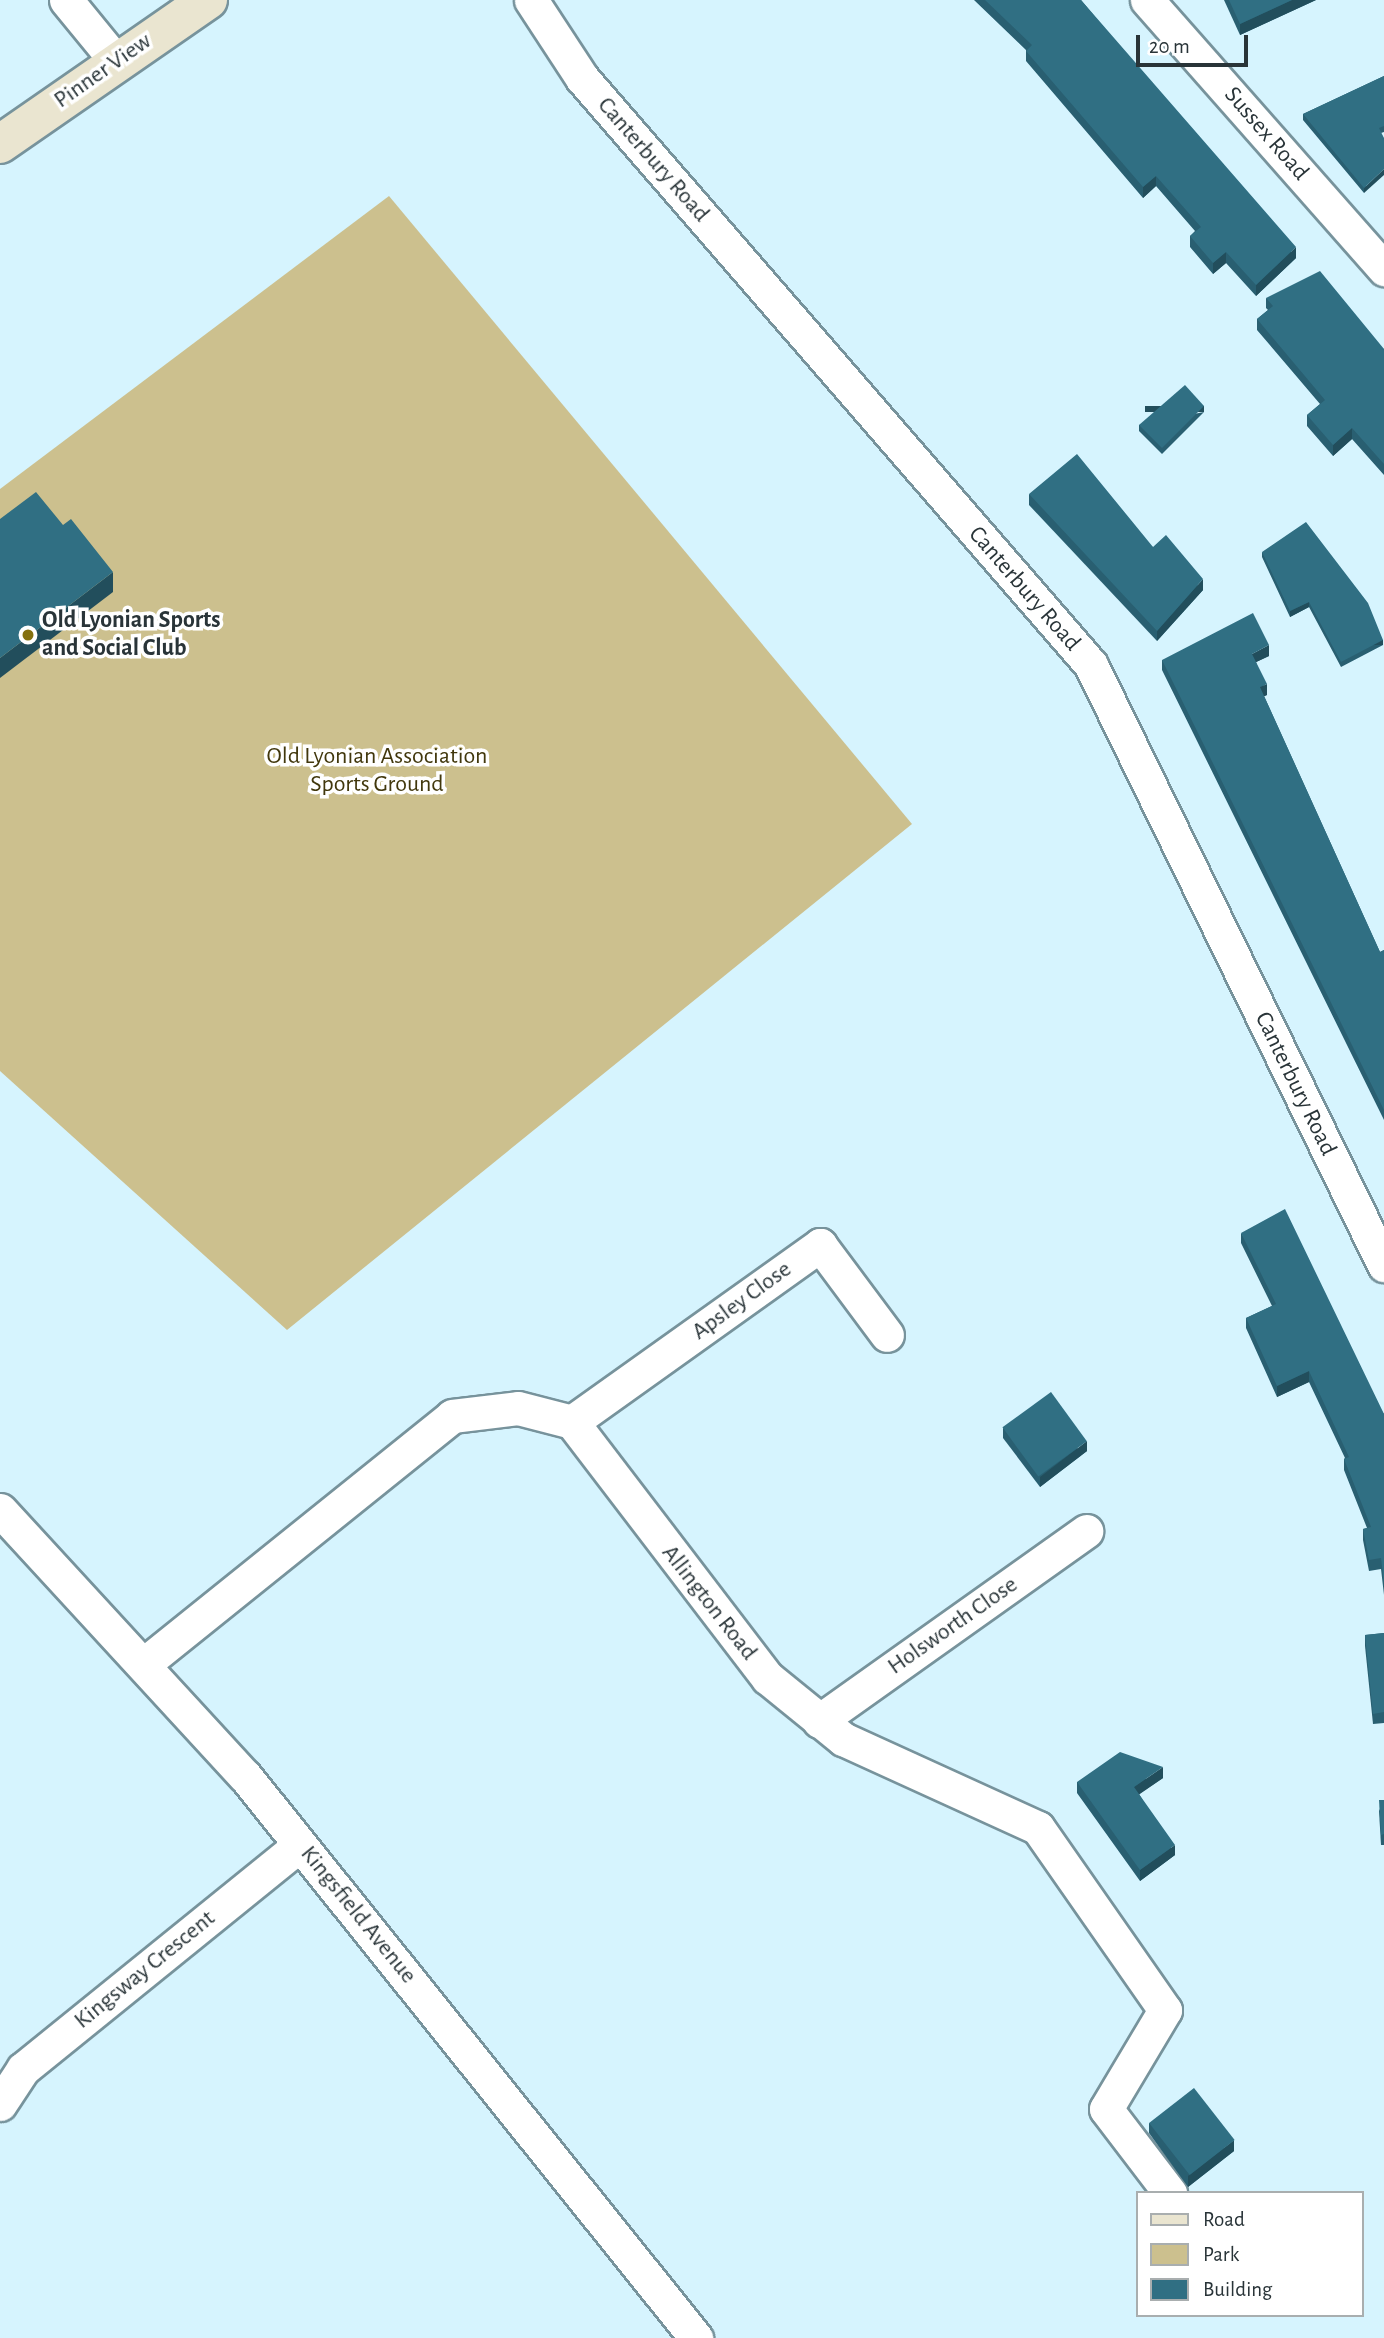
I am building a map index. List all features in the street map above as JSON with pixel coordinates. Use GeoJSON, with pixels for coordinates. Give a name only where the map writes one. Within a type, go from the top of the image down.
{"type":"FeatureCollection","features":[{"type":"Feature","properties":{"kind":"street"},"geometry":{"type":"LineString","coordinates":[[66,0],[116,61]]}},
{"type":"Feature","properties":{"kind":"street","name":"Pinner View"},"geometry":{"type":"LineString","coordinates":[[0,144],[116,61],[208,0]]}},
{"type":"Feature","properties":{"kind":"street","name":"Canterbury Road"},"geometry":{"type":"LineString","coordinates":[[531,0],[582,78],[1091,665],[1384,1265]]}},
{"type":"Feature","properties":{"kind":"street","name":"Sussex Road"},"geometry":{"type":"LineString","coordinates":[[1147,0],[1384,269]]}},
{"type":"Feature","properties":{"kind":"street","name":"Apsley Close"},"geometry":{"type":"LineString","coordinates":[[572,1422],[820,1245],[887,1335]]}},
{"type":"Feature","properties":{"kind":"street"},"geometry":{"type":"LineString","coordinates":[[144,1664],[452,1416],[518,1408],[572,1422]]}},
{"type":"Feature","properties":{"kind":"street","name":"Allington Road"},"geometry":{"type":"LineString","coordinates":[[572,1422],[768,1678],[843,1739],[1038,1828],[1165,2010],[1106,2109],[1168,2191]]}},
{"type":"Feature","properties":{"kind":"street","name":"Kingsfield Avenue"},"geometry":{"type":"LineString","coordinates":[[0,1510],[144,1664],[300,1845],[696,2338]]}},
{"type":"Feature","properties":{"kind":"street","name":"Holsworth Close"},"geometry":{"type":"LineString","coordinates":[[819,1721],[1086,1531]]}},
{"type":"Feature","properties":{"kind":"street","name":"Kingsway Crescent"},"geometry":{"type":"LineString","coordinates":[[0,2104],[23,2069],[300,1845]]}},
{"type":"Feature","properties":{"kind":"green space","name":"Old Lyonian Association Sports Ground"},"geometry":{"type":"Polygon","coordinates":[[[389,196],[912,824],[287,1330],[0,1071],[0,489],[389,196]]]}},
{"type":"Feature","properties":{"kind":"building"},"geometry":{"type":"Polygon","coordinates":[[[985,0],[1081,0],[1296,247],[1256,285],[1226,252],[1213,263],[1190,236],[1201,227],[1156,176],[1143,187],[1026,51],[1032,45],[985,0]]]}},
{"type":"Feature","properties":{"kind":"building"},"geometry":{"type":"Polygon","coordinates":[[[1229,0],[1292,0],[1240,24],[1229,0]]]}},
{"type":"Feature","properties":{"kind":"building"},"geometry":{"type":"Polygon","coordinates":[[[1384,76],[1384,126],[1379,128],[1384,138],[1384,169],[1364,188],[1303,114],[1384,76]]]}},
{"type":"Feature","properties":{"kind":"building"},"geometry":{"type":"Polygon","coordinates":[[[1320,271],[1384,349],[1384,464],[1352,428],[1333,445],[1307,415],[1325,400],[1257,319],[1273,306],[1266,298],[1320,271]]]}},
{"type":"Feature","properties":{"kind":"building"},"geometry":{"type":"Polygon","coordinates":[[[1185,385],[1204,406],[1162,448],[1139,425],[1185,385]]]}},
{"type":"Feature","properties":{"kind":"building"},"geometry":{"type":"Polygon","coordinates":[[[1077,454],[1153,547],[1166,535],[1203,579],[1157,631],[1029,494],[1077,454]]]}},
{"type":"Feature","properties":{"kind":"building","name":"Old Lyonian Sports and Social Club"},"geometry":{"type":"Polygon","coordinates":[[[36,492],[63,525],[71,519],[113,572],[0,658],[0,519],[36,492]]]}},
{"type":"Feature","properties":{"kind":"building"},"geometry":{"type":"Polygon","coordinates":[[[1306,522],[1368,603],[1383,640],[1341,662],[1309,602],[1290,611],[1262,552],[1306,522]]]}},
{"type":"Feature","properties":{"kind":"building"},"geometry":{"type":"Polygon","coordinates":[[[1253,613],[1269,645],[1252,654],[1267,684],[1260,687],[1380,952],[1384,950],[1384,1110],[1162,660],[1253,613]]]}},
{"type":"Feature","properties":{"kind":"building"},"geometry":{"type":"Polygon","coordinates":[[[1285,1209],[1384,1414],[1384,1584],[1381,1558],[1369,1560],[1363,1529],[1371,1527],[1344,1459],[1349,1457],[1309,1371],[1277,1386],[1246,1318],[1276,1304],[1241,1233],[1285,1209]]]}},
{"type":"Feature","properties":{"kind":"building"},"geometry":{"type":"Polygon","coordinates":[[[1051,1392],[1087,1441],[1038,1477],[1002,1427],[1051,1392]]]}},
{"type":"Feature","properties":{"kind":"building"},"geometry":{"type":"Polygon","coordinates":[[[1384,1633],[1384,1712],[1373,1714],[1365,1635],[1384,1633]]]}},
{"type":"Feature","properties":{"kind":"building"},"geometry":{"type":"Polygon","coordinates":[[[1120,1752],[1163,1767],[1134,1787],[1175,1845],[1140,1870],[1077,1782],[1120,1752]]]}},
{"type":"Feature","properties":{"kind":"building"},"geometry":{"type":"Polygon","coordinates":[[[1379,1800],[1384,1800],[1384,1834],[1381,1835],[1379,1800]]]}},
{"type":"Feature","properties":{"kind":"building"},"geometry":{"type":"Polygon","coordinates":[[[1194,2088],[1235,2140],[1190,2175],[1149,2123],[1194,2088]]]}},
{"type":"Feature","properties":{"kind":"place","name":"Old Lyonian Sports and Social Club"},"geometry":{"type":"Point","coordinates":[28,635]}}]}
